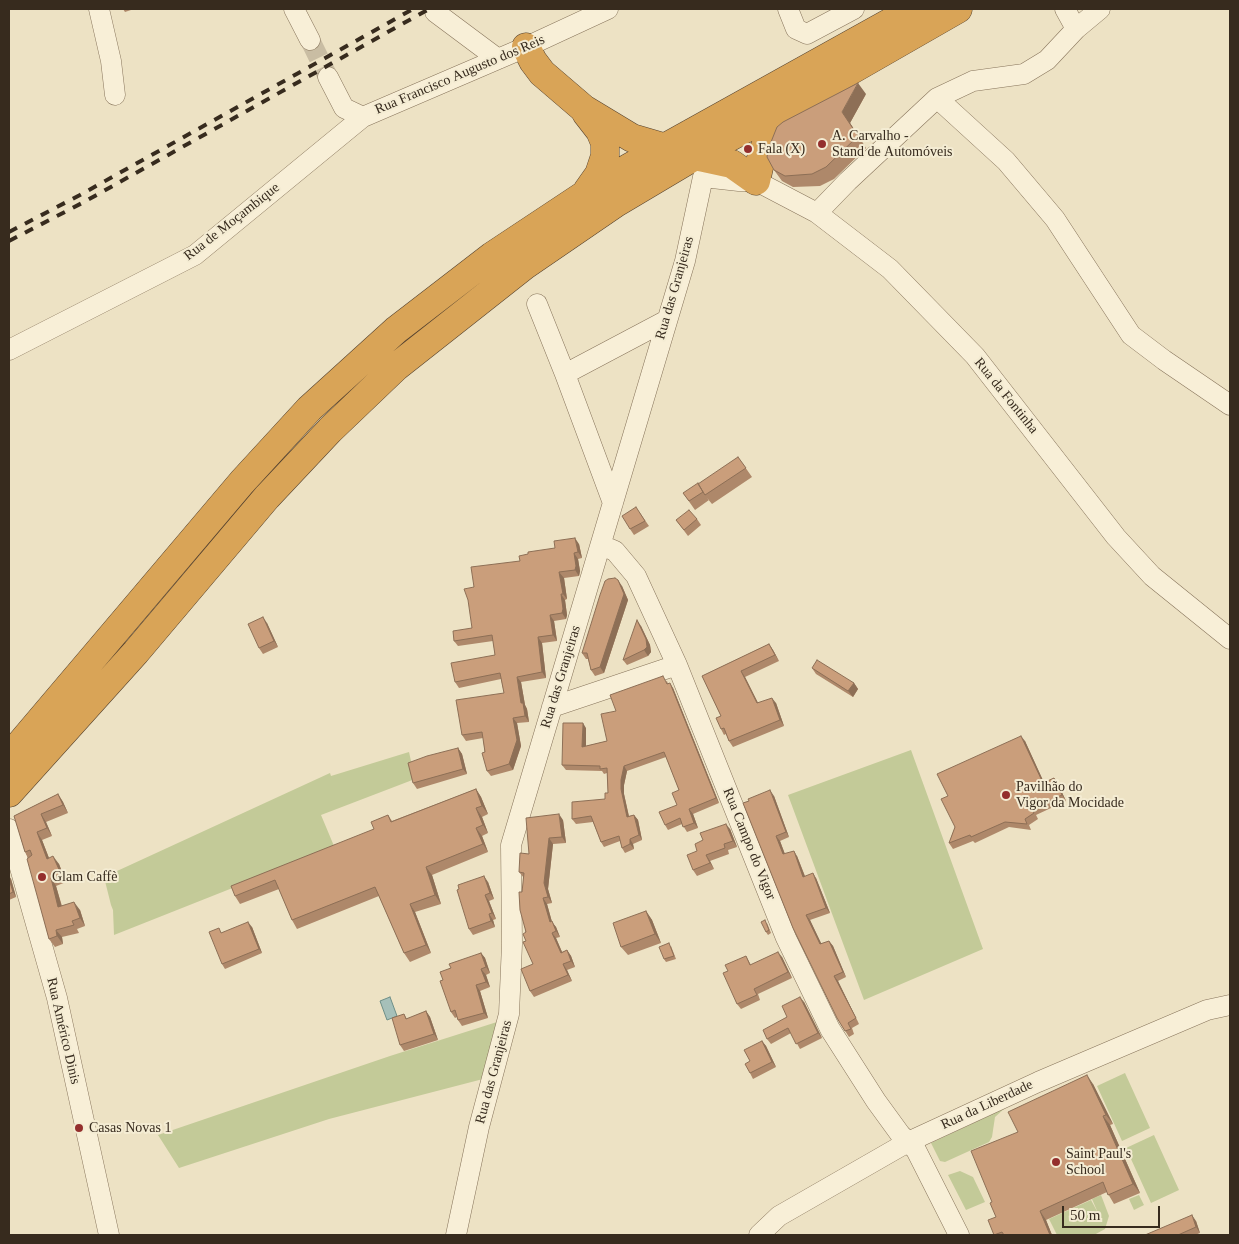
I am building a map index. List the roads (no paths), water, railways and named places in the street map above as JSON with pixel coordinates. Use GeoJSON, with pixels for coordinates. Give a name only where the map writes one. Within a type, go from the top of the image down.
{"type":"FeatureCollection","features":[{"type":"Feature","properties":{"kind":"highway"},"geometry":{"type":"LineString","coordinates":[[15,768],[242,482],[308,409],[396,330],[492,256],[584,195],[630,167],[914,9]]}},
{"type":"Feature","properties":{"kind":"highway"},"geometry":{"type":"LineString","coordinates":[[15,768],[136,652],[267,497],[330,430],[396,367],[524,266],[616,204],[695,156],[808,95],[958,9]]}},
{"type":"Feature","properties":{"kind":"highway"},"geometry":{"type":"LineString","coordinates":[[526,47],[542,73],[584,110],[632,138],[666,148]]}},
{"type":"Feature","properties":{"kind":"highway"},"geometry":{"type":"LineString","coordinates":[[695,156],[732,164],[756,181],[762,154],[772,130],[808,95]]}},
{"type":"Feature","properties":{"kind":"highway"},"geometry":{"type":"LineString","coordinates":[[584,110],[600,131],[605,143],[606,156],[599,174],[584,195]]}},
{"type":"Feature","properties":{"kind":"street"},"geometry":{"type":"LineString","coordinates":[[99,9],[111,61],[115,95]]}},
{"type":"Feature","properties":{"kind":"street"},"geometry":{"type":"LineString","coordinates":[[294,9],[310,40]]}},
{"type":"Feature","properties":{"kind":"street","name":"Rua Francisco Augusto dos Reis"},"geometry":{"type":"LineString","coordinates":[[328,77],[344,108],[363,117],[526,47],[608,9]]}},
{"type":"Feature","properties":{"kind":"street"},"geometry":{"type":"LineString","coordinates":[[788,9],[796,29],[807,34],[854,9]]}},
{"type":"Feature","properties":{"kind":"street"},"geometry":{"type":"LineString","coordinates":[[1065,9],[1076,29]]}},
{"type":"Feature","properties":{"kind":"street"},"geometry":{"type":"LineString","coordinates":[[817,213],[854,175],[937,98],[973,80],[1024,74],[1047,60],[1076,29],[1100,9]]}},
{"type":"Feature","properties":{"kind":"street"},"geometry":{"type":"LineString","coordinates":[[436,12],[498,59]]}},
{"type":"Feature","properties":{"kind":"street"},"geometry":{"type":"LineString","coordinates":[[937,98],[1006,161],[1055,219],[1131,335],[1230,405]]}},
{"type":"Feature","properties":{"kind":"street","name":"Rua de Moçambique"},"geometry":{"type":"LineString","coordinates":[[9,350],[194,255],[363,117]]}},
{"type":"Feature","properties":{"kind":"street","name":"Rua das Granjeiras"},"geometry":{"type":"LineString","coordinates":[[456,1235],[479,1127],[509,1014],[512,944],[510,845],[685,260],[703,177],[756,181]]}},
{"type":"Feature","properties":{"kind":"street","name":"Rua da Fontinha"},"geometry":{"type":"LineString","coordinates":[[756,181],[817,213],[890,269],[974,356],[1116,537],[1152,576],[1230,639]]}},
{"type":"Feature","properties":{"kind":"street"},"geometry":{"type":"LineString","coordinates":[[537,304],[613,503]]}},
{"type":"Feature","properties":{"kind":"street"},"geometry":{"type":"LineString","coordinates":[[565,374],[667,320]]}},
{"type":"Feature","properties":{"kind":"street","name":"Rua Campo do Vigor"},"geometry":{"type":"LineString","coordinates":[[601,545],[615,551],[636,576],[677,665],[786,938],[830,1029],[876,1101],[916,1150],[958,1235]]}},
{"type":"Feature","properties":{"kind":"street"},"geometry":{"type":"LineString","coordinates":[[552,707],[677,665]]}},
{"type":"Feature","properties":{"kind":"street","name":"Rua Américo Dinis"},"geometry":{"type":"LineString","coordinates":[[9,829],[56,998],[109,1235]]}},
{"type":"Feature","properties":{"kind":"street","name":"Rua da Liberdade"},"geometry":{"type":"LineString","coordinates":[[758,1235],[779,1216],[908,1142],[1038,1082],[1190,1017],[1208,1010],[1230,1005]]}},
{"type":"Feature","properties":{"kind":"water"},"geometry":{"type":"Polygon","coordinates":[[[390,997],[397,1016],[387,1020],[380,1001],[390,997]]]}},
{"type":"Feature","properties":{"kind":"tunnel"},"geometry":{"type":"LineString","coordinates":[[310,40],[328,77]]}},
{"type":"Feature","properties":{"kind":"railway"},"geometry":{"type":"LineString","coordinates":[[9,232],[80,195],[413,9]]}},
{"type":"Feature","properties":{"kind":"railway"},"geometry":{"type":"LineString","coordinates":[[9,241],[84,202],[429,9]]}},
{"type":"Feature","properties":{"kind":"place","name":"A. Carvalho - Stand de Automóveis"},"geometry":{"type":"Point","coordinates":[822,144]}},
{"type":"Feature","properties":{"kind":"place","name":"Fala (X)"},"geometry":{"type":"Point","coordinates":[748,149]}},
{"type":"Feature","properties":{"kind":"place","name":"Pavilhão do Vigor da Mocidade"},"geometry":{"type":"Point","coordinates":[1006,795]}},
{"type":"Feature","properties":{"kind":"place","name":"Glam Caffè"},"geometry":{"type":"Point","coordinates":[42,877]}},
{"type":"Feature","properties":{"kind":"place","name":"Casas Novas 1"},"geometry":{"type":"Point","coordinates":[79,1128]}},
{"type":"Feature","properties":{"kind":"place","name":"Saint Paul's School"},"geometry":{"type":"Point","coordinates":[1056,1162]}}]}
